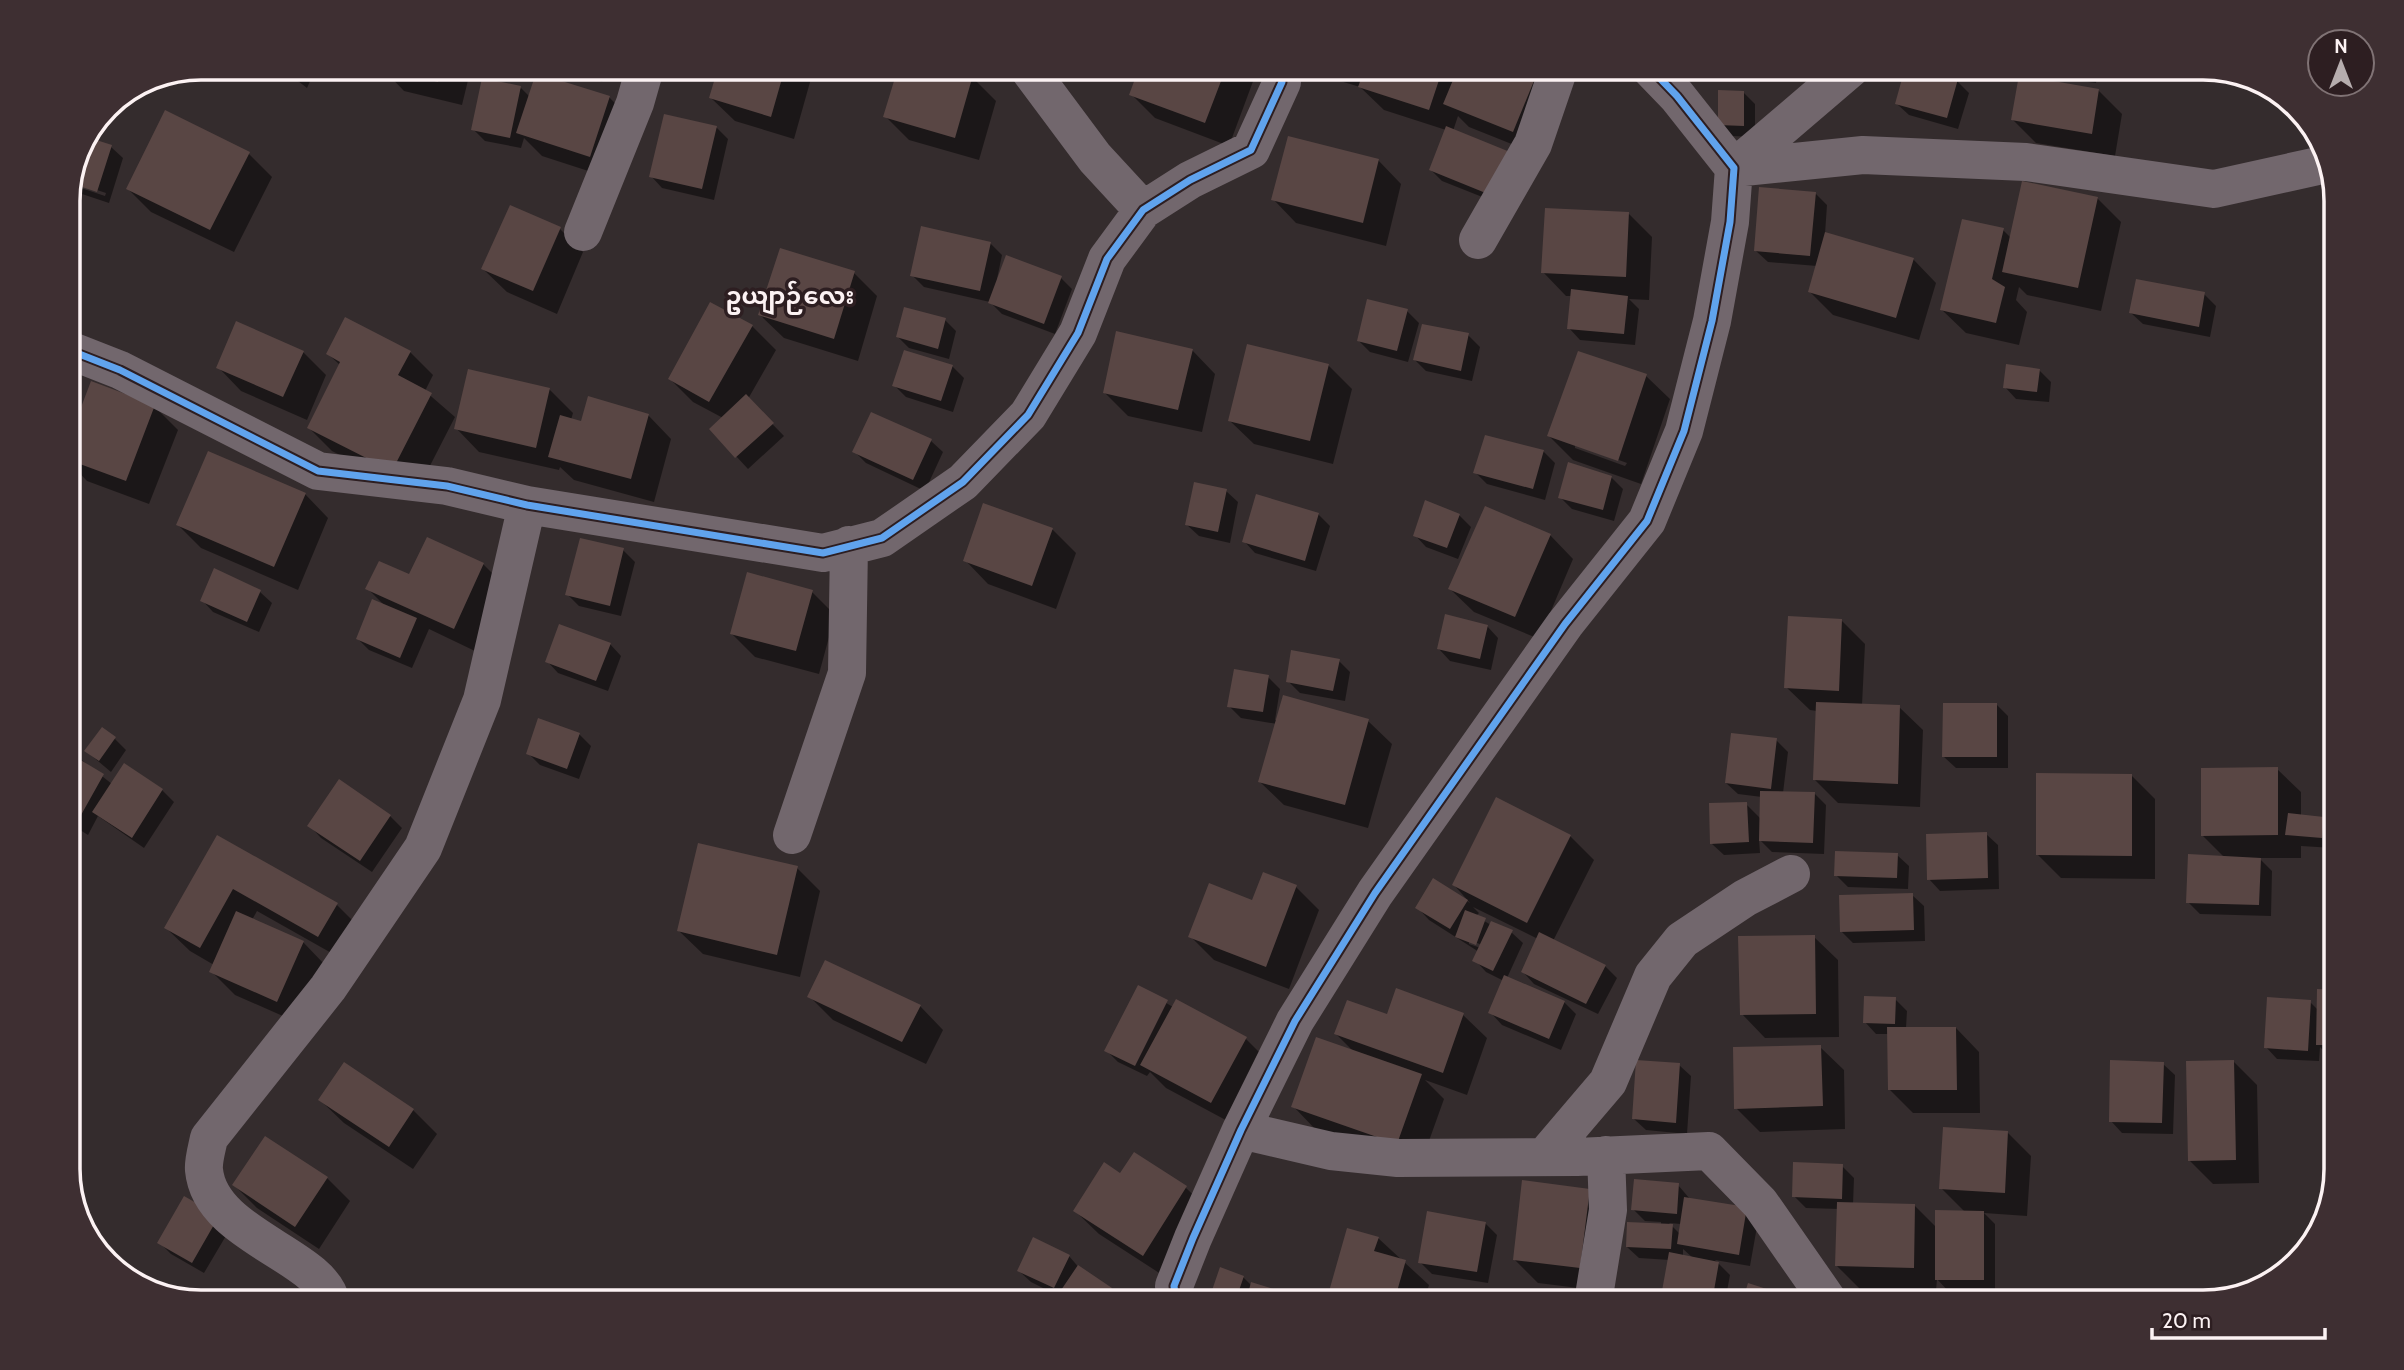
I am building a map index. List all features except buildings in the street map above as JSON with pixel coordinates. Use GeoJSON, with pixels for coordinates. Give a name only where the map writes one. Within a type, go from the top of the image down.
{"type":"FeatureCollection","features":[{"type":"Feature","properties":{"kind":"street"},"geometry":{"type":"LineString","coordinates":[[583,232],[635,103],[642,80]]}},
{"type":"Feature","properties":{"kind":"street"},"geometry":{"type":"LineString","coordinates":[[1037,80],[1095,158],[1143,210]]}},
{"type":"Feature","properties":{"kind":"street"},"geometry":{"type":"LineString","coordinates":[[81,354],[120,370],[318,471],[447,486],[527,505],[823,553],[882,538],[964,482],[1028,415],[1077,333],[1107,259],[1143,210],[1190,180],[1251,150],[1282,80]]}},
{"type":"Feature","properties":{"kind":"street"},"geometry":{"type":"LineString","coordinates":[[1478,240],[1533,144],[1555,80]]}},
{"type":"Feature","properties":{"kind":"street"},"geometry":{"type":"LineString","coordinates":[[1174,1290],[1241,1130],[1295,1021],[1375,893],[1565,624],[1647,520],[1684,431],[1712,321],[1730,222],[1734,168],[1662,80]]}},
{"type":"Feature","properties":{"kind":"street"},"geometry":{"type":"LineString","coordinates":[[1734,168],[1836,80]]}},
{"type":"Feature","properties":{"kind":"street"},"geometry":{"type":"LineString","coordinates":[[1734,168],[1863,155],[2026,162],[2214,189],[2318,166]]}},
{"type":"Feature","properties":{"kind":"street"},"geometry":{"type":"LineString","coordinates":[[327,1290],[307,1271],[252,1236],[209,1192],[203,1169],[209,1138],[328,988],[423,848],[482,700],[527,505]]}},
{"type":"Feature","properties":{"kind":"street"},"geometry":{"type":"LineString","coordinates":[[792,835],[847,673],[849,545]]}},
{"type":"Feature","properties":{"kind":"street"},"geometry":{"type":"LineString","coordinates":[[1545,1156],[1608,1082],[1653,976],[1682,940],[1745,898],[1791,874]]}},
{"type":"Feature","properties":{"kind":"street"},"geometry":{"type":"LineString","coordinates":[[1241,1130],[1331,1151],[1398,1158],[1709,1151],[1760,1203],[1816,1290]]}},
{"type":"Feature","properties":{"kind":"street"},"geometry":{"type":"LineString","coordinates":[[1595,1290],[1608,1210],[1606,1155]]}},
{"type":"Feature","properties":{"kind":"cycle path"},"geometry":{"type":"LineString","coordinates":[[81,355],[120,370],[318,471],[447,486],[527,505],[823,553],[882,538],[963,482],[1028,415],[1078,333],[1107,259],[1143,210],[1190,180],[1251,150],[1282,80]]}},
{"type":"Feature","properties":{"kind":"cycle path"},"geometry":{"type":"LineString","coordinates":[[1174,1290],[1193,1238],[1241,1130],[1295,1021],[1375,893],[1565,624],[1647,521],[1684,431],[1712,321],[1730,222],[1734,168],[1662,80]]}},
{"type":"Feature","properties":{"kind":"district","name":"ဥယျာဉ်လေး"},"geometry":{"type":"Point","coordinates":[790,296]}}]}
